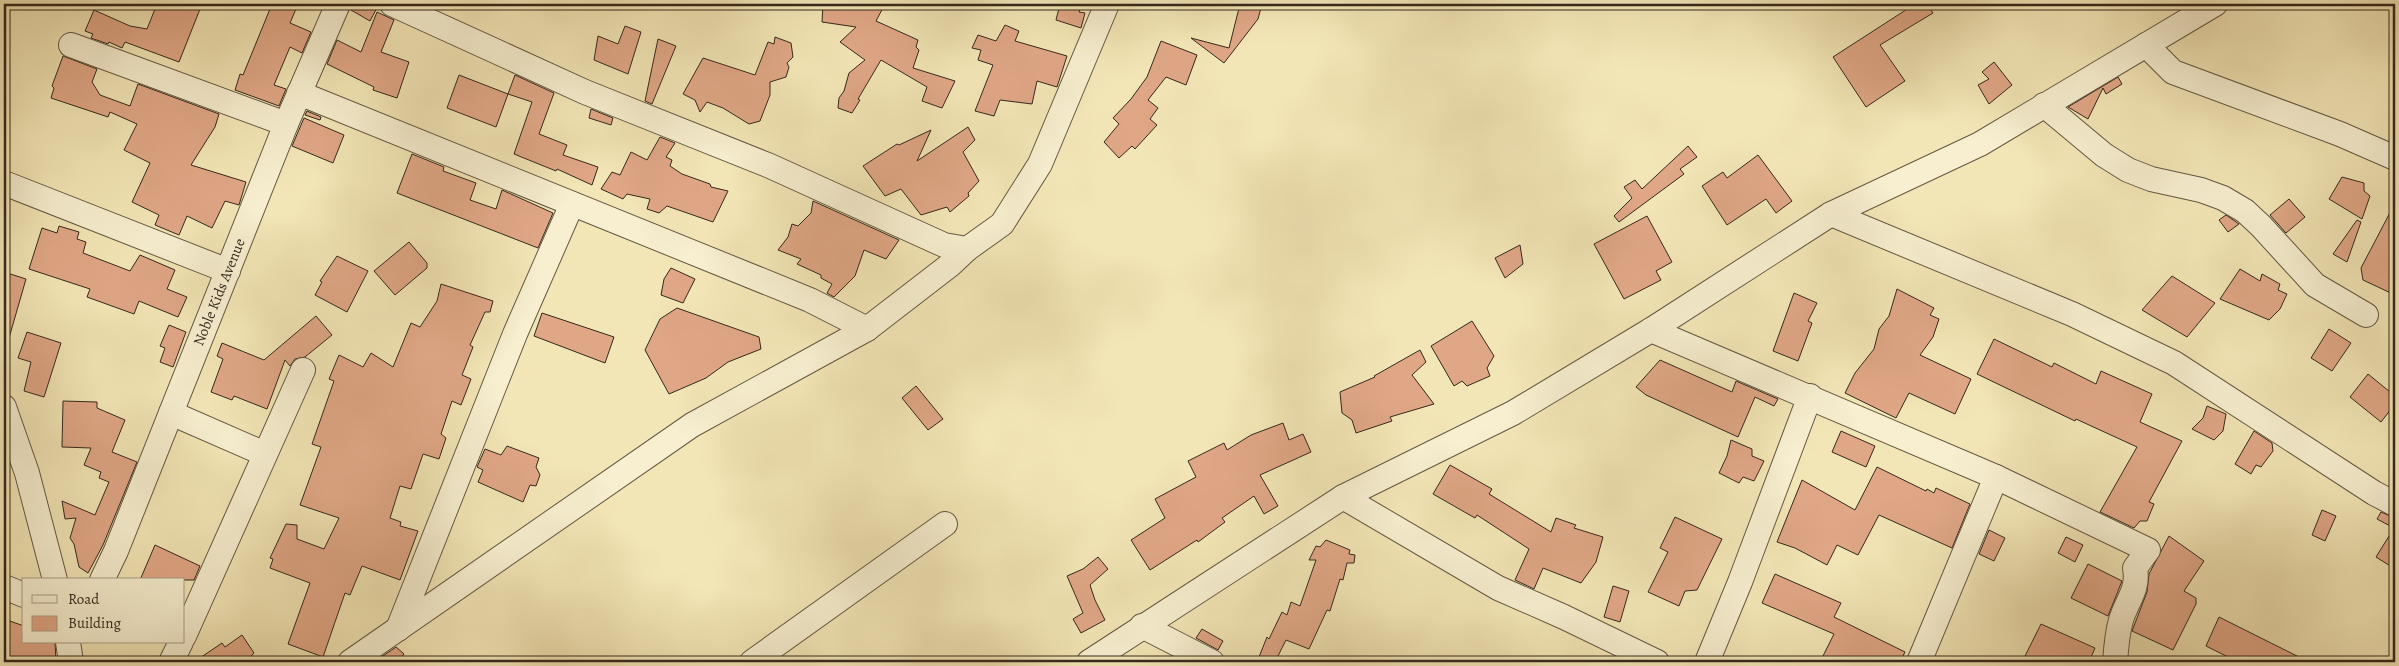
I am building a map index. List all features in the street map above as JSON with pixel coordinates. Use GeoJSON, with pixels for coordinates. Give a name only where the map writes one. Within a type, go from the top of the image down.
{"type":"FeatureCollection","features":[{"type":"Feature","properties":{"kind":"street","name":"Noble Kids Avenue"},"geometry":{"type":"LineString","coordinates":[[103,578],[116,552],[286,124],[338,4]]}},
{"type":"Feature","properties":{"kind":"street"},"geometry":{"type":"LineString","coordinates":[[392,4],[585,92],[770,166],[944,245],[967,249]]}},
{"type":"Feature","properties":{"kind":"street"},"geometry":{"type":"LineString","coordinates":[[350,662],[692,425],[867,329],[950,266],[967,249],[1002,224],[1040,164],[1107,4]]}},
{"type":"Feature","properties":{"kind":"street"},"geometry":{"type":"LineString","coordinates":[[1089,662],[1343,497],[1513,413],[1650,330],[1832,214],[1980,144],[2215,4]]}},
{"type":"Feature","properties":{"kind":"street"},"geometry":{"type":"LineString","coordinates":[[71,45],[286,124]]}},
{"type":"Feature","properties":{"kind":"street"},"geometry":{"type":"LineString","coordinates":[[2146,45],[2172,72],[2340,134],[2395,158]]}},
{"type":"Feature","properties":{"kind":"street"},"geometry":{"type":"LineString","coordinates":[[299,94],[810,300],[867,329]]}},
{"type":"Feature","properties":{"kind":"street"},"geometry":{"type":"LineString","coordinates":[[2044,105],[2104,155],[2128,170],[2151,178],[2201,190],[2222,198],[2245,211],[2262,226],[2315,285],[2366,315]]}},
{"type":"Feature","properties":{"kind":"street"},"geometry":{"type":"LineString","coordinates":[[4,182],[228,271]]}},
{"type":"Feature","properties":{"kind":"street"},"geometry":{"type":"LineString","coordinates":[[398,629],[515,334],[572,204]]}},
{"type":"Feature","properties":{"kind":"street"},"geometry":{"type":"LineString","coordinates":[[1832,214],[2072,314],[2174,363],[2374,493],[2395,504]]}},
{"type":"Feature","properties":{"kind":"street"},"geometry":{"type":"LineString","coordinates":[[1650,330],[1810,396],[1996,477],[2148,550],[2135,568],[2137,580],[2121,618],[2117,633],[2115,662]]}},
{"type":"Feature","properties":{"kind":"street"},"geometry":{"type":"LineString","coordinates":[[185,634],[303,370]]}},
{"type":"Feature","properties":{"kind":"street"},"geometry":{"type":"LineString","coordinates":[[1707,662],[1740,582],[1810,396]]}},
{"type":"Feature","properties":{"kind":"street"},"geometry":{"type":"LineString","coordinates":[[4,407],[27,473],[54,578]]}},
{"type":"Feature","properties":{"kind":"street"},"geometry":{"type":"LineString","coordinates":[[171,413],[266,454]]}},
{"type":"Feature","properties":{"kind":"street"},"geometry":{"type":"LineString","coordinates":[[1919,662],[1996,477]]}},
{"type":"Feature","properties":{"kind":"street"},"geometry":{"type":"LineString","coordinates":[[1343,497],[1498,588],[1564,617],[1657,662]]}},
{"type":"Feature","properties":{"kind":"street"},"geometry":{"type":"LineString","coordinates":[[752,662],[945,524]]}},
{"type":"Feature","properties":{"kind":"street"},"geometry":{"type":"LineString","coordinates":[[4,587],[22,594]]}},
{"type":"Feature","properties":{"kind":"street"},"geometry":{"type":"LineString","coordinates":[[1142,626],[1212,662]]}},
{"type":"Feature","properties":{"kind":"street"},"geometry":{"type":"LineString","coordinates":[[68,644],[71,662]]}},
{"type":"Feature","properties":{"kind":"street"},"geometry":{"type":"LineString","coordinates":[[171,662],[180,644]]}},
{"type":"Feature","properties":{"kind":"building"},"geometry":{"type":"Polygon","coordinates":[[[157,4],[202,4],[179,62],[125,42],[122,48],[109,42],[108,44],[91,38],[93,34],[85,31],[94,10],[130,26],[147,29],[157,4]]]}},
{"type":"Feature","properties":{"kind":"building"},"geometry":{"type":"Polygon","coordinates":[[[272,4],[298,4],[290,23],[311,32],[302,53],[290,47],[274,85],[286,89],[279,106],[235,90],[240,74],[243,75],[272,4]]]}},
{"type":"Feature","properties":{"kind":"building"},"geometry":{"type":"Polygon","coordinates":[[[352,4],[379,4],[370,21],[351,10],[352,4]]]}},
{"type":"Feature","properties":{"kind":"building"},"geometry":{"type":"Polygon","coordinates":[[[823,4],[885,4],[876,21],[918,40],[916,47],[919,50],[913,68],[955,81],[942,108],[922,101],[927,87],[881,60],[852,113],[838,108],[839,98],[844,91],[849,73],[865,60],[840,42],[856,27],[822,22],[823,4]]]}},
{"type":"Feature","properties":{"kind":"building"},"geometry":{"type":"Polygon","coordinates":[[[1060,4],[1082,4],[1079,12],[1085,13],[1081,28],[1056,20],[1060,4]]]}},
{"type":"Feature","properties":{"kind":"building"},"geometry":{"type":"Polygon","coordinates":[[[1240,4],[1262,4],[1258,19],[1224,63],[1191,38],[1229,48],[1240,4]]]}},
{"type":"Feature","properties":{"kind":"building"},"geometry":{"type":"Polygon","coordinates":[[[1915,4],[1927,4],[1933,13],[1880,45],[1905,81],[1866,107],[1833,57],[1915,4]]]}},
{"type":"Feature","properties":{"kind":"building"},"geometry":{"type":"Polygon","coordinates":[[[377,12],[394,20],[381,52],[409,62],[397,98],[373,90],[374,87],[327,64],[337,40],[361,52],[377,12]]]}},
{"type":"Feature","properties":{"kind":"building"},"geometry":{"type":"Polygon","coordinates":[[[1005,25],[1019,31],[1015,41],[1067,56],[1057,87],[1037,81],[1032,104],[1000,100],[994,116],[975,111],[993,65],[978,60],[981,50],[972,48],[978,35],[996,41],[1005,25]]]}},
{"type":"Feature","properties":{"kind":"building"},"geometry":{"type":"Polygon","coordinates":[[[625,26],[641,32],[628,74],[594,60],[598,36],[618,44],[625,26]]]}},
{"type":"Feature","properties":{"kind":"building"},"geometry":{"type":"Polygon","coordinates":[[[775,37],[791,43],[793,57],[787,63],[789,67],[786,77],[770,82],[770,95],[760,121],[749,124],[723,108],[707,102],[700,112],[695,100],[683,94],[703,58],[755,75],[768,42],[774,44],[775,37]]]}},
{"type":"Feature","properties":{"kind":"building"},"geometry":{"type":"Polygon","coordinates":[[[658,39],[676,46],[652,104],[645,101],[658,39]]]}},
{"type":"Feature","properties":{"kind":"building"},"geometry":{"type":"Polygon","coordinates":[[[1161,41],[1197,55],[1186,85],[1166,77],[1148,100],[1158,108],[1150,119],[1157,125],[1135,149],[1132,146],[1119,158],[1104,142],[1119,124],[1113,118],[1131,99],[1147,77],[1161,41]]]}},
{"type":"Feature","properties":{"kind":"building"},"geometry":{"type":"Polygon","coordinates":[[[63,56],[97,69],[92,82],[100,95],[130,106],[138,84],[219,114],[215,127],[191,165],[246,182],[239,205],[225,201],[212,228],[187,216],[179,235],[155,225],[159,215],[132,202],[150,163],[124,150],[137,124],[110,112],[108,117],[51,98],[54,88],[52,86],[63,56]]]}},
{"type":"Feature","properties":{"kind":"building"},"geometry":{"type":"Polygon","coordinates":[[[1994,62],[2012,85],[1989,104],[1978,85],[1989,79],[1982,72],[1994,62]]]}},
{"type":"Feature","properties":{"kind":"building"},"geometry":{"type":"Polygon","coordinates":[[[459,75],[508,94],[496,127],[447,108],[459,75]]]}},
{"type":"Feature","properties":{"kind":"building"},"geometry":{"type":"Polygon","coordinates":[[[515,75],[554,93],[539,134],[567,145],[563,155],[598,167],[592,185],[557,169],[556,171],[514,154],[532,102],[508,94],[515,75]]]}},
{"type":"Feature","properties":{"kind":"building"},"geometry":{"type":"Polygon","coordinates":[[[2118,77],[2122,84],[2106,94],[2103,88],[2088,119],[2068,107],[2118,77]]]}},
{"type":"Feature","properties":{"kind":"building"},"geometry":{"type":"Polygon","coordinates":[[[591,109],[613,118],[611,125],[589,118],[591,109]]]}},
{"type":"Feature","properties":{"kind":"building"},"geometry":{"type":"Polygon","coordinates":[[[307,111],[321,117],[320,120],[305,115],[307,111]]]}},
{"type":"Feature","properties":{"kind":"building"},"geometry":{"type":"Polygon","coordinates":[[[304,118],[344,135],[333,163],[292,146],[304,118]]]}},
{"type":"Feature","properties":{"kind":"building"},"geometry":{"type":"Polygon","coordinates":[[[968,127],[975,140],[963,152],[979,181],[968,193],[969,196],[950,212],[947,207],[921,215],[901,189],[885,196],[863,166],[897,144],[899,145],[931,130],[917,161],[968,127]]]}},
{"type":"Feature","properties":{"kind":"building"},"geometry":{"type":"Polygon","coordinates":[[[660,137],[675,143],[666,157],[672,160],[670,166],[682,174],[710,184],[711,187],[728,191],[713,222],[667,206],[659,213],[647,209],[650,199],[627,194],[623,199],[601,189],[612,172],[620,175],[631,152],[647,160],[660,137]]]}},
{"type":"Feature","properties":{"kind":"building"},"geometry":{"type":"Polygon","coordinates":[[[1688,146],[1697,157],[1680,169],[1684,174],[1619,222],[1614,216],[1632,198],[1624,187],[1635,180],[1642,189],[1688,146]]]}},
{"type":"Feature","properties":{"kind":"building"},"geometry":{"type":"Polygon","coordinates":[[[412,154],[444,167],[443,171],[476,183],[470,200],[496,209],[502,190],[553,213],[538,248],[397,193],[412,154]]]}},
{"type":"Feature","properties":{"kind":"building"},"geometry":{"type":"Polygon","coordinates":[[[1758,155],[1792,201],[1776,213],[1766,199],[1727,225],[1702,186],[1723,172],[1727,178],[1758,155]]]}},
{"type":"Feature","properties":{"kind":"building"},"geometry":{"type":"Polygon","coordinates":[[[2342,177],[2364,183],[2364,191],[2370,196],[2362,219],[2329,199],[2342,177]]]}},
{"type":"Feature","properties":{"kind":"building"},"geometry":{"type":"Polygon","coordinates":[[[2289,199],[2305,217],[2286,233],[2270,215],[2289,199]]]}},
{"type":"Feature","properties":{"kind":"building"},"geometry":{"type":"Polygon","coordinates":[[[813,201],[899,240],[886,259],[864,250],[855,276],[834,297],[827,293],[832,284],[821,278],[821,275],[797,264],[801,259],[778,250],[788,237],[792,224],[798,226],[811,213],[813,201]]]}},
{"type":"Feature","properties":{"kind":"building"},"geometry":{"type":"Polygon","coordinates":[[[2395,203],[2395,295],[2363,280],[2361,268],[2395,203]]]}},
{"type":"Feature","properties":{"kind":"building"},"geometry":{"type":"Polygon","coordinates":[[[2226,215],[2239,224],[2228,232],[2219,220],[2226,215]]]}},
{"type":"Feature","properties":{"kind":"building"},"geometry":{"type":"Polygon","coordinates":[[[1647,216],[1672,262],[1656,271],[1661,280],[1624,299],[1594,244],[1647,216]]]}},
{"type":"Feature","properties":{"kind":"building"},"geometry":{"type":"Polygon","coordinates":[[[2357,220],[2361,222],[2347,262],[2333,254],[2357,220]]]}},
{"type":"Feature","properties":{"kind":"building"},"geometry":{"type":"Polygon","coordinates":[[[59,226],[79,232],[77,239],[86,242],[83,253],[130,271],[140,255],[175,270],[167,289],[187,297],[178,317],[139,301],[134,314],[87,297],[90,289],[29,269],[42,228],[57,233],[59,226]]]}},
{"type":"Feature","properties":{"kind":"building"},"geometry":{"type":"Polygon","coordinates":[[[409,242],[427,263],[427,268],[395,295],[374,271],[409,242]]]}},
{"type":"Feature","properties":{"kind":"building"},"geometry":{"type":"Polygon","coordinates":[[[1520,245],[1523,264],[1505,278],[1495,258],[1520,245]]]}},
{"type":"Feature","properties":{"kind":"building"},"geometry":{"type":"Polygon","coordinates":[[[337,256],[368,271],[347,312],[315,295],[322,282],[320,281],[337,256]]]}},
{"type":"Feature","properties":{"kind":"building"},"geometry":{"type":"Polygon","coordinates":[[[671,268],[695,279],[683,303],[661,295],[664,279],[671,268]]]}},
{"type":"Feature","properties":{"kind":"building"},"geometry":{"type":"Polygon","coordinates":[[[2240,269],[2260,281],[2262,274],[2280,284],[2278,290],[2287,294],[2280,309],[2269,320],[2220,299],[2240,269]]]}},
{"type":"Feature","properties":{"kind":"building"},"geometry":{"type":"Polygon","coordinates":[[[4,272],[26,279],[9,338],[4,337],[4,272]]]}},
{"type":"Feature","properties":{"kind":"building"},"geometry":{"type":"Polygon","coordinates":[[[2172,276],[2215,303],[2187,337],[2142,310],[2172,276]]]}},
{"type":"Feature","properties":{"kind":"building"},"geometry":{"type":"Polygon","coordinates":[[[441,284],[493,301],[490,312],[485,312],[470,345],[473,347],[462,375],[471,379],[461,405],[452,401],[441,434],[446,438],[439,459],[423,454],[411,489],[400,486],[390,518],[401,522],[400,526],[418,531],[400,580],[362,566],[350,595],[345,593],[323,657],[288,644],[310,583],[270,568],[273,559],[270,558],[286,524],[297,525],[297,539],[324,549],[339,518],[300,505],[321,447],[312,444],[334,381],[329,379],[339,355],[363,367],[371,353],[393,367],[411,323],[420,327],[437,301],[441,284]]]}},
{"type":"Feature","properties":{"kind":"building"},"geometry":{"type":"Polygon","coordinates":[[[1897,289],[1934,308],[1930,315],[1939,319],[1933,337],[1920,355],[1971,379],[1955,414],[1909,393],[1896,418],[1845,393],[1855,373],[1874,349],[1879,329],[1889,316],[1897,289]]]}},
{"type":"Feature","properties":{"kind":"building"},"geometry":{"type":"Polygon","coordinates":[[[1794,293],[1817,303],[1808,321],[1812,323],[1798,361],[1773,351],[1794,293]]]}},
{"type":"Feature","properties":{"kind":"building"},"geometry":{"type":"Polygon","coordinates":[[[677,308],[759,337],[761,349],[728,362],[706,378],[669,394],[645,350],[660,319],[677,308]]]}},
{"type":"Feature","properties":{"kind":"building"},"geometry":{"type":"Polygon","coordinates":[[[542,313],[614,337],[605,363],[534,336],[542,313]]]}},
{"type":"Feature","properties":{"kind":"building"},"geometry":{"type":"Polygon","coordinates":[[[316,316],[332,335],[305,357],[295,359],[290,366],[285,360],[267,409],[234,396],[232,400],[211,392],[223,359],[217,356],[222,343],[264,360],[316,316]]]}},
{"type":"Feature","properties":{"kind":"building"},"geometry":{"type":"Polygon","coordinates":[[[1472,321],[1494,356],[1487,368],[1490,376],[1467,386],[1462,381],[1454,386],[1431,346],[1472,321]]]}},
{"type":"Feature","properties":{"kind":"building"},"geometry":{"type":"Polygon","coordinates":[[[169,325],[186,332],[173,367],[160,362],[165,348],[160,346],[169,325]]]}},
{"type":"Feature","properties":{"kind":"building"},"geometry":{"type":"Polygon","coordinates":[[[2329,329],[2351,343],[2332,371],[2311,358],[2329,329]]]}},
{"type":"Feature","properties":{"kind":"building"},"geometry":{"type":"Polygon","coordinates":[[[27,332],[61,343],[44,397],[24,391],[31,362],[18,358],[27,332]]]}},
{"type":"Feature","properties":{"kind":"building"},"geometry":{"type":"Polygon","coordinates":[[[1994,339],[2052,367],[2054,363],[2096,384],[2101,371],[2152,394],[2140,422],[2182,441],[2149,502],[2154,504],[2147,521],[2140,521],[2134,528],[2100,512],[2137,447],[2076,419],[2075,421],[1977,374],[1994,339]]]}},
{"type":"Feature","properties":{"kind":"building"},"geometry":{"type":"Polygon","coordinates":[[[1420,350],[1426,362],[1412,375],[1434,404],[1390,417],[1392,421],[1356,433],[1352,420],[1342,413],[1340,392],[1375,377],[1420,350]]]}},
{"type":"Feature","properties":{"kind":"building"},"geometry":{"type":"Polygon","coordinates":[[[1660,360],[1732,392],[1736,381],[1778,399],[1774,406],[1755,397],[1738,437],[1646,395],[1636,387],[1660,360]]]}},
{"type":"Feature","properties":{"kind":"building"},"geometry":{"type":"Polygon","coordinates":[[[2368,374],[2395,396],[2395,404],[2381,422],[2350,397],[2368,374]]]}},
{"type":"Feature","properties":{"kind":"building"},"geometry":{"type":"Polygon","coordinates":[[[916,386],[943,419],[928,430],[902,398],[916,386]]]}},
{"type":"Feature","properties":{"kind":"building"},"geometry":{"type":"Polygon","coordinates":[[[63,401],[97,402],[97,408],[125,420],[112,452],[137,462],[103,545],[88,573],[79,567],[74,544],[70,538],[76,518],[65,519],[62,501],[95,515],[109,482],[99,478],[101,472],[84,465],[91,448],[62,447],[63,401]]]}},
{"type":"Feature","properties":{"kind":"building"},"geometry":{"type":"Polygon","coordinates":[[[2207,406],[2226,414],[2223,431],[2214,440],[2192,429],[2203,418],[2207,406]]]}},
{"type":"Feature","properties":{"kind":"building"},"geometry":{"type":"Polygon","coordinates":[[[1283,423],[1289,440],[1303,434],[1311,452],[1260,475],[1278,506],[1264,514],[1254,496],[1222,518],[1225,522],[1198,542],[1197,540],[1150,570],[1131,540],[1165,518],[1155,499],[1196,477],[1188,461],[1224,443],[1227,450],[1251,435],[1283,423]]]}},
{"type":"Feature","properties":{"kind":"building"},"geometry":{"type":"Polygon","coordinates":[[[1841,431],[1875,446],[1866,467],[1832,452],[1841,431]]]}},
{"type":"Feature","properties":{"kind":"building"},"geometry":{"type":"Polygon","coordinates":[[[2254,431],[2272,443],[2273,451],[2261,467],[2256,465],[2251,474],[2235,464],[2254,431]]]}},
{"type":"Feature","properties":{"kind":"building"},"geometry":{"type":"Polygon","coordinates":[[[1731,440],[1752,449],[1752,456],[1764,461],[1754,481],[1743,477],[1739,483],[1719,473],[1727,456],[1731,440]]]}},
{"type":"Feature","properties":{"kind":"building"},"geometry":{"type":"Polygon","coordinates":[[[507,446],[539,458],[536,467],[540,475],[536,486],[530,485],[523,502],[478,482],[483,470],[477,467],[485,449],[501,455],[507,446]]]}},
{"type":"Feature","properties":{"kind":"building"},"geometry":{"type":"Polygon","coordinates":[[[1450,465],[1492,489],[1489,494],[1551,532],[1556,518],[1576,525],[1574,528],[1603,537],[1596,562],[1581,583],[1543,568],[1534,589],[1515,580],[1529,549],[1477,515],[1475,518],[1433,494],[1450,465]]]}},
{"type":"Feature","properties":{"kind":"building"},"geometry":{"type":"Polygon","coordinates":[[[1877,467],[1926,491],[1927,489],[1934,493],[1936,488],[1970,504],[1952,548],[1879,515],[1858,555],[1837,545],[1827,565],[1795,548],[1777,542],[1802,480],[1855,510],[1877,467]]]}},
{"type":"Feature","properties":{"kind":"building"},"geometry":{"type":"Polygon","coordinates":[[[2322,510],[2336,516],[2325,541],[2312,535],[2322,510]]]}},
{"type":"Feature","properties":{"kind":"building"},"geometry":{"type":"Polygon","coordinates":[[[2381,512],[2395,518],[2395,569],[2376,557],[2394,528],[2377,519],[2381,512]]]}},
{"type":"Feature","properties":{"kind":"building"},"geometry":{"type":"Polygon","coordinates":[[[1675,517],[1722,539],[1697,590],[1685,591],[1679,606],[1648,592],[1668,552],[1660,548],[1675,517]]]}},
{"type":"Feature","properties":{"kind":"building"},"geometry":{"type":"Polygon","coordinates":[[[1989,530],[2005,538],[1994,561],[1979,554],[1989,530]]]}},
{"type":"Feature","properties":{"kind":"building"},"geometry":{"type":"Polygon","coordinates":[[[2169,536],[2204,561],[2184,591],[2196,598],[2196,604],[2173,650],[2132,631],[2147,592],[2149,574],[2169,536]]]}},
{"type":"Feature","properties":{"kind":"building"},"geometry":{"type":"Polygon","coordinates":[[[2066,537],[2083,545],[2075,562],[2058,553],[2066,537]]]}},
{"type":"Feature","properties":{"kind":"building"},"geometry":{"type":"Polygon","coordinates":[[[1326,540],[1350,550],[1349,554],[1355,555],[1354,563],[1347,563],[1343,580],[1340,579],[1330,611],[1327,610],[1309,649],[1286,640],[1275,662],[1257,662],[1267,637],[1269,639],[1282,612],[1287,615],[1291,602],[1300,606],[1316,560],[1309,560],[1316,546],[1320,547],[1326,540]]]}},
{"type":"Feature","properties":{"kind":"building"},"geometry":{"type":"Polygon","coordinates":[[[155,545],[200,566],[194,580],[185,580],[185,578],[141,578],[155,545]]]}},
{"type":"Feature","properties":{"kind":"building"},"geometry":{"type":"Polygon","coordinates":[[[1098,557],[1108,569],[1090,585],[1105,620],[1081,633],[1073,619],[1083,613],[1067,576],[1083,569],[1098,557]]]}},
{"type":"Feature","properties":{"kind":"building"},"geometry":{"type":"Polygon","coordinates":[[[2088,564],[2122,581],[2108,616],[2071,598],[2088,564]]]}},
{"type":"Feature","properties":{"kind":"building"},"geometry":{"type":"Polygon","coordinates":[[[1775,574],[1841,603],[1834,617],[1905,652],[1900,662],[1820,662],[1834,634],[1762,603],[1775,574]]]}},
{"type":"Feature","properties":{"kind":"building"},"geometry":{"type":"Polygon","coordinates":[[[1613,586],[1629,591],[1620,622],[1604,617],[1613,586]]]}},
{"type":"Feature","properties":{"kind":"building"},"geometry":{"type":"Polygon","coordinates":[[[2219,617],[2309,662],[2238,662],[2206,646],[2219,617]]]}},
{"type":"Feature","properties":{"kind":"building"},"geometry":{"type":"Polygon","coordinates":[[[4,619],[22,625],[22,644],[55,644],[56,662],[4,662],[4,619]]]}},
{"type":"Feature","properties":{"kind":"building"},"geometry":{"type":"Polygon","coordinates":[[[2041,624],[2095,648],[2089,662],[2022,662],[2041,624]]]}},
{"type":"Feature","properties":{"kind":"building"},"geometry":{"type":"Polygon","coordinates":[[[1202,629],[1223,641],[1218,650],[1196,638],[1202,629]]]}},
{"type":"Feature","properties":{"kind":"building"},"geometry":{"type":"Polygon","coordinates":[[[242,635],[254,653],[251,656],[256,662],[194,662],[222,643],[225,647],[242,635]]]}},
{"type":"Feature","properties":{"kind":"building"},"geometry":{"type":"Polygon","coordinates":[[[396,647],[404,654],[397,662],[385,662],[380,658],[396,647]]]}}]}
